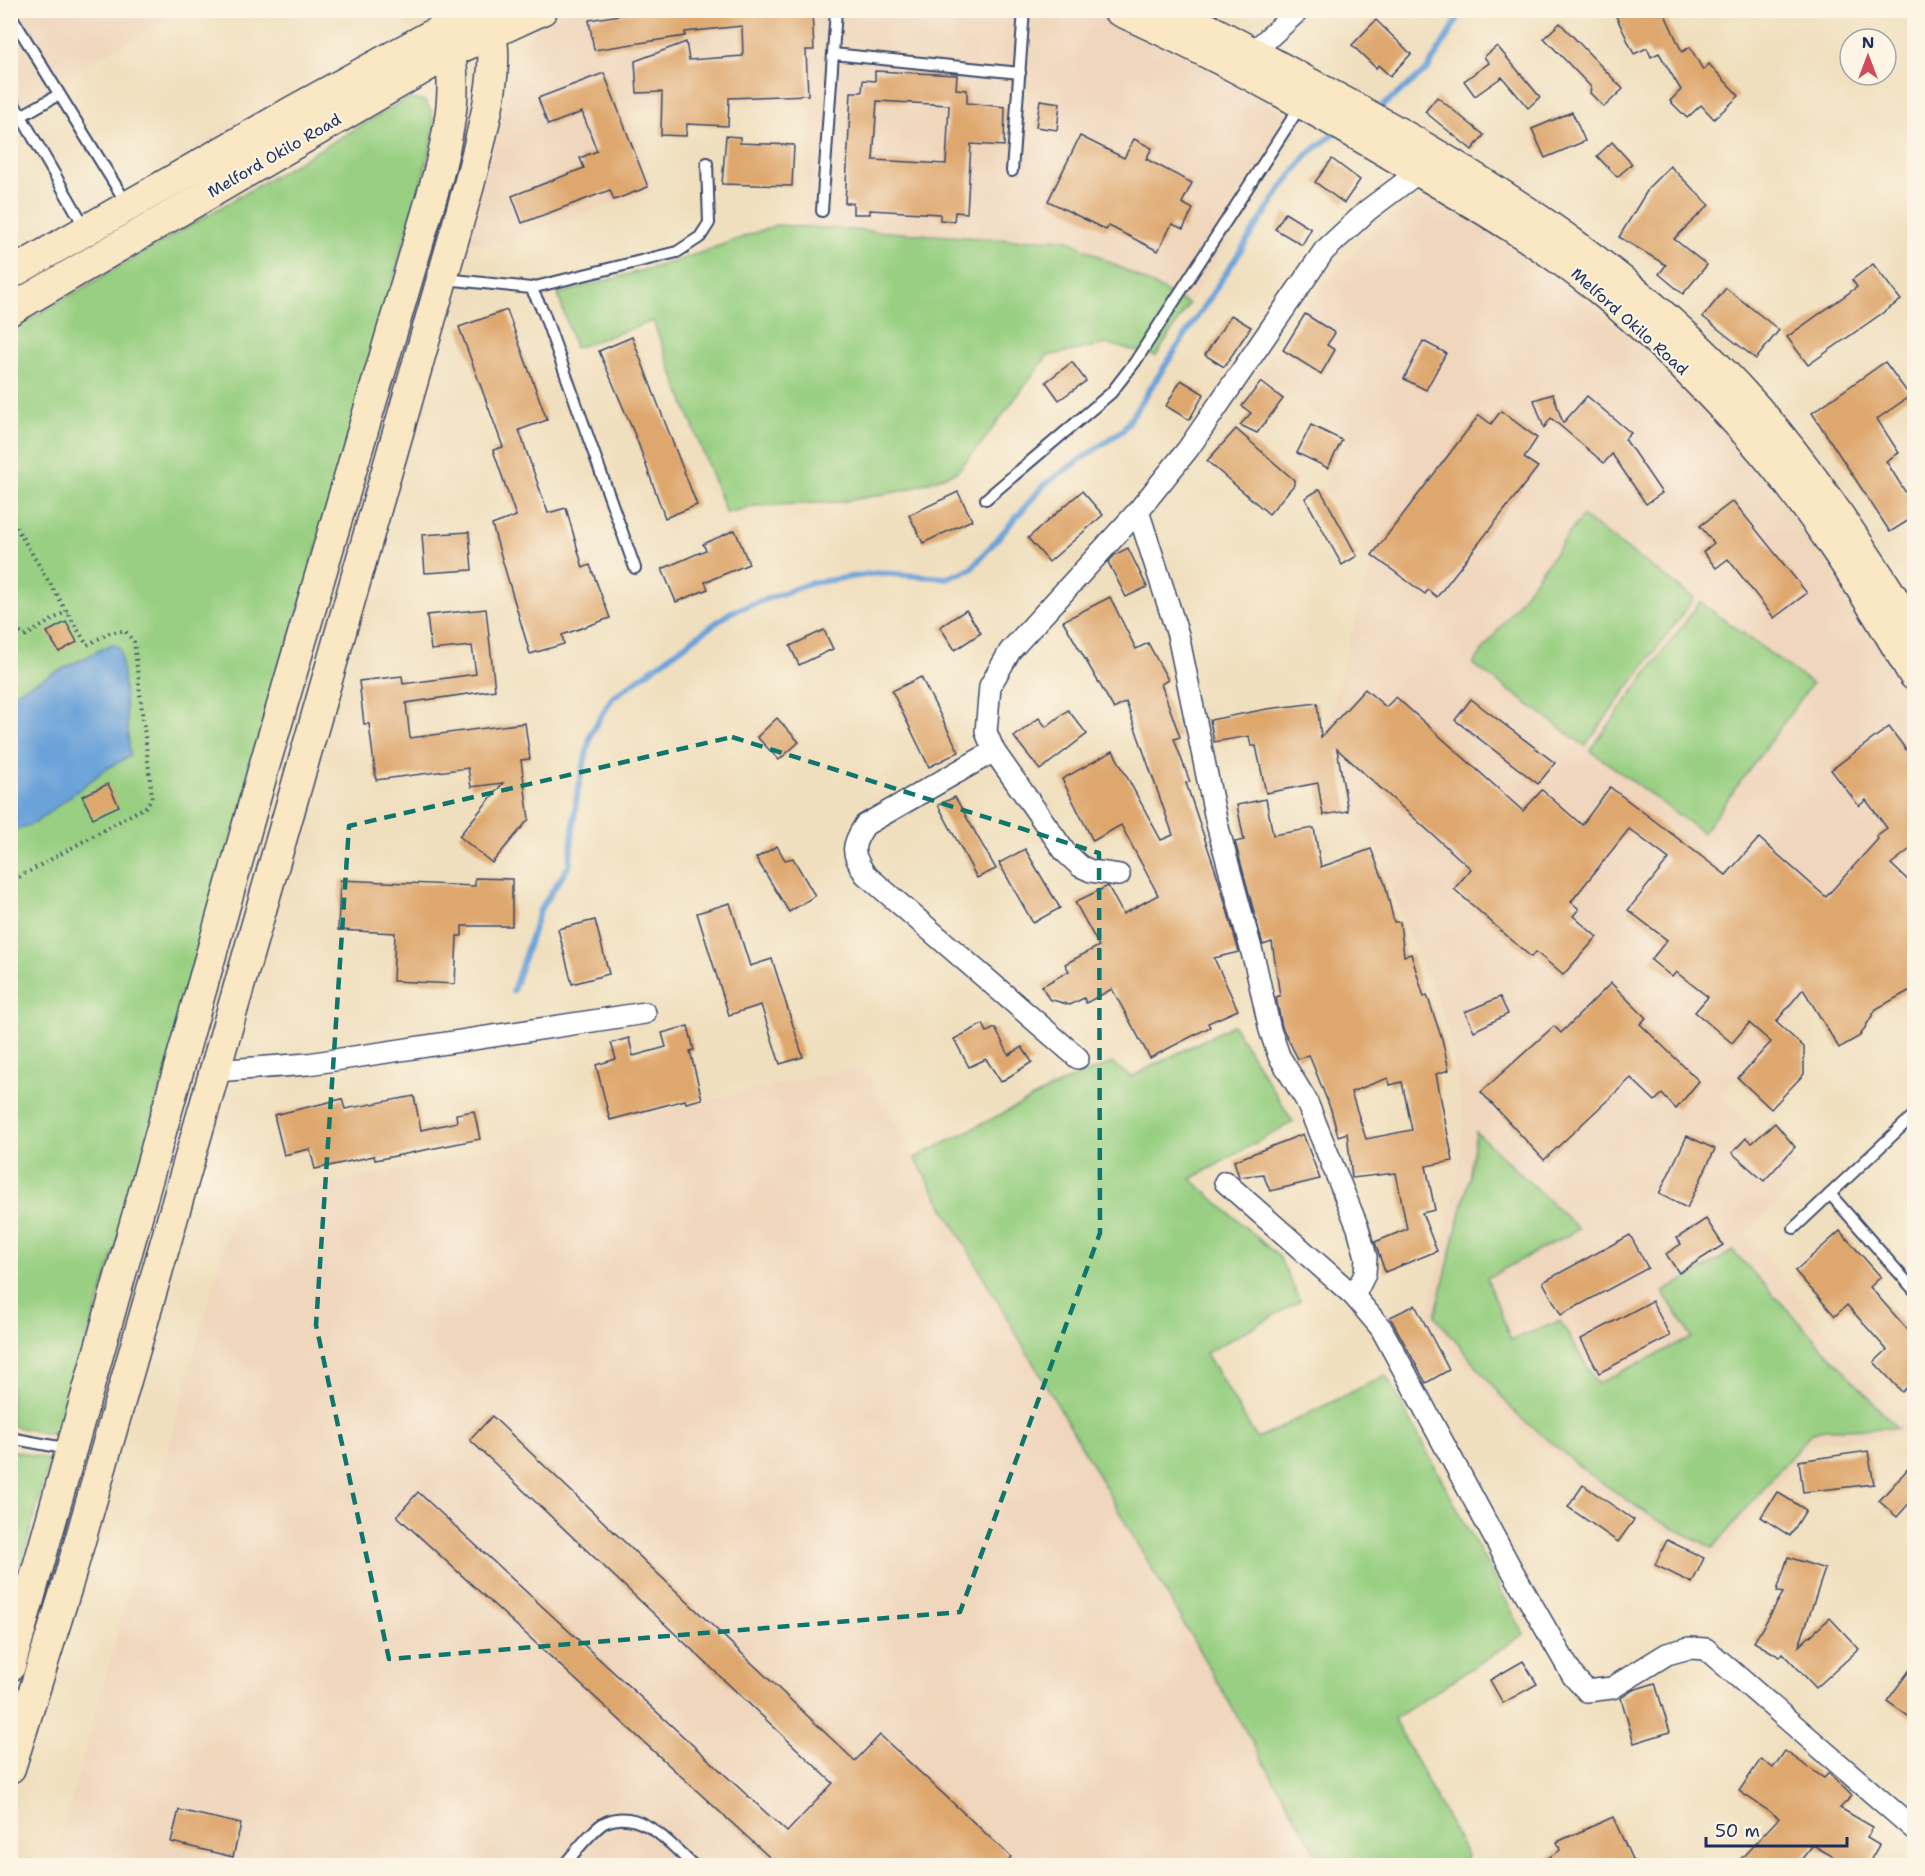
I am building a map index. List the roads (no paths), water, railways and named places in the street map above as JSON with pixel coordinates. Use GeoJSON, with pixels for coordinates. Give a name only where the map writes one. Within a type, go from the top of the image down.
{"type":"FeatureCollection","features":[{"type":"Feature","properties":{"kind":"main road","name":"Melford Okilo Road"},"geometry":{"type":"LineString","coordinates":[[10,274],[444,30],[483,18],[542,10]]}},
{"type":"Feature","properties":{"kind":"main road","name":"Melford Okilo Road"},"geometry":{"type":"LineString","coordinates":[[1118,10],[1219,58],[1307,95],[1398,145],[1509,197],[1588,253],[1643,297],[1711,362],[1775,430],[1824,493],[1914,630]]}},
{"type":"Feature","properties":{"kind":"main road","name":"Melford Okilo Road"},"geometry":{"type":"LineString","coordinates":[[1171,10],[1252,52],[1307,95]]}},
{"type":"Feature","properties":{"kind":"main road"},"geometry":{"type":"LineString","coordinates":[[10,1768],[67,1586],[442,278],[484,122],[492,74],[483,18]]}},
{"type":"Feature","properties":{"kind":"main road","name":"Melford Okilo Road"},"geometry":{"type":"LineString","coordinates":[[10,310],[444,30]]}},
{"type":"Feature","properties":{"kind":"main road"},"geometry":{"type":"LineString","coordinates":[[10,1666],[264,767],[441,164],[452,122],[455,89],[444,30]]}},
{"type":"Feature","properties":{"kind":"main road","name":"Melford Okilo Road"},"geometry":{"type":"LineString","coordinates":[[1398,145],[1420,171],[1523,233],[1600,290],[1695,379],[1753,440],[1805,505],[1914,675]]}},
{"type":"Feature","properties":{"kind":"street"},"geometry":{"type":"LineString","coordinates":[[1252,52],[1299,10]]}},
{"type":"Feature","properties":{"kind":"street"},"geometry":{"type":"LineString","coordinates":[[1119,875],[1091,871],[1080,866],[1065,852],[994,751],[986,732],[990,686],[1010,651],[1138,511],[1188,449],[1324,251],[1368,210],[1420,171]]}},
{"type":"Feature","properties":{"kind":"street"},"geometry":{"type":"LineString","coordinates":[[1138,511],[1178,635],[1216,824],[1256,967],[1270,1030],[1278,1056],[1306,1100],[1358,1227],[1366,1257],[1365,1274],[1354,1296]]}},
{"type":"Feature","properties":{"kind":"street"},"geometry":{"type":"LineString","coordinates":[[994,751],[866,825],[854,842],[855,859],[865,874],[1078,1058]]}},
{"type":"Feature","properties":{"kind":"street"},"geometry":{"type":"LineString","coordinates":[[215,1071],[309,1064],[645,1013]]}},
{"type":"Feature","properties":{"kind":"street"},"geometry":{"type":"LineString","coordinates":[[1225,1182],[1354,1296],[1380,1328],[1513,1572],[1573,1676],[1587,1690],[1612,1688],[1667,1654],[1689,1648],[1706,1649],[1914,1829]]}},
{"type":"Feature","properties":{"kind":"lane"},"geometry":{"type":"LineString","coordinates":[[822,211],[836,10]]}},
{"type":"Feature","properties":{"kind":"lane"},"geometry":{"type":"LineString","coordinates":[[1012,171],[1024,10]]}},
{"type":"Feature","properties":{"kind":"lane"},"geometry":{"type":"LineString","coordinates":[[10,14],[58,95],[129,206]]}},
{"type":"Feature","properties":{"kind":"lane"},"geometry":{"type":"LineString","coordinates":[[833,54],[1020,73]]}},
{"type":"Feature","properties":{"kind":"lane"},"geometry":{"type":"LineString","coordinates":[[21,116],[58,95]]}},
{"type":"Feature","properties":{"kind":"lane"},"geometry":{"type":"LineString","coordinates":[[986,499],[1111,393],[1135,362],[1307,95]]}},
{"type":"Feature","properties":{"kind":"lane"},"geometry":{"type":"LineString","coordinates":[[10,97],[86,230]]}},
{"type":"Feature","properties":{"kind":"lane"},"geometry":{"type":"LineString","coordinates":[[442,278],[531,288],[677,252],[700,237],[709,223],[707,163]]}},
{"type":"Feature","properties":{"kind":"lane"},"geometry":{"type":"LineString","coordinates":[[531,288],[543,311],[635,568]]}},
{"type":"Feature","properties":{"kind":"lane"},"geometry":{"type":"LineString","coordinates":[[1794,1227],[1914,1115]]}},
{"type":"Feature","properties":{"kind":"lane"},"geometry":{"type":"LineString","coordinates":[[1830,1194],[1914,1290]]}},
{"type":"Feature","properties":{"kind":"lane"},"geometry":{"type":"LineString","coordinates":[[10,1437],[72,1450]]}},
{"type":"Feature","properties":{"kind":"lane"},"geometry":{"type":"LineString","coordinates":[[563,1866],[605,1822],[626,1818],[650,1826],[694,1866]]}},
{"type":"Feature","properties":{"kind":"water"},"geometry":{"type":"Polygon","coordinates":[[[112,644],[118,646],[121,653],[130,756],[106,769],[35,823],[11,832],[11,697],[18,691],[112,644]]]}},
{"type":"Feature","properties":{"kind":"waterway"},"geometry":{"type":"LineString","coordinates":[[1376,111],[1427,70],[1463,10]]}},
{"type":"Feature","properties":{"kind":"waterway"},"geometry":{"type":"LineString","coordinates":[[513,991],[540,910],[569,866],[577,795],[591,733],[612,698],[731,612],[811,583],[878,573],[947,578],[971,569],[1045,484],[1123,430],[1281,189],[1308,154],[1335,133]]}}]}
